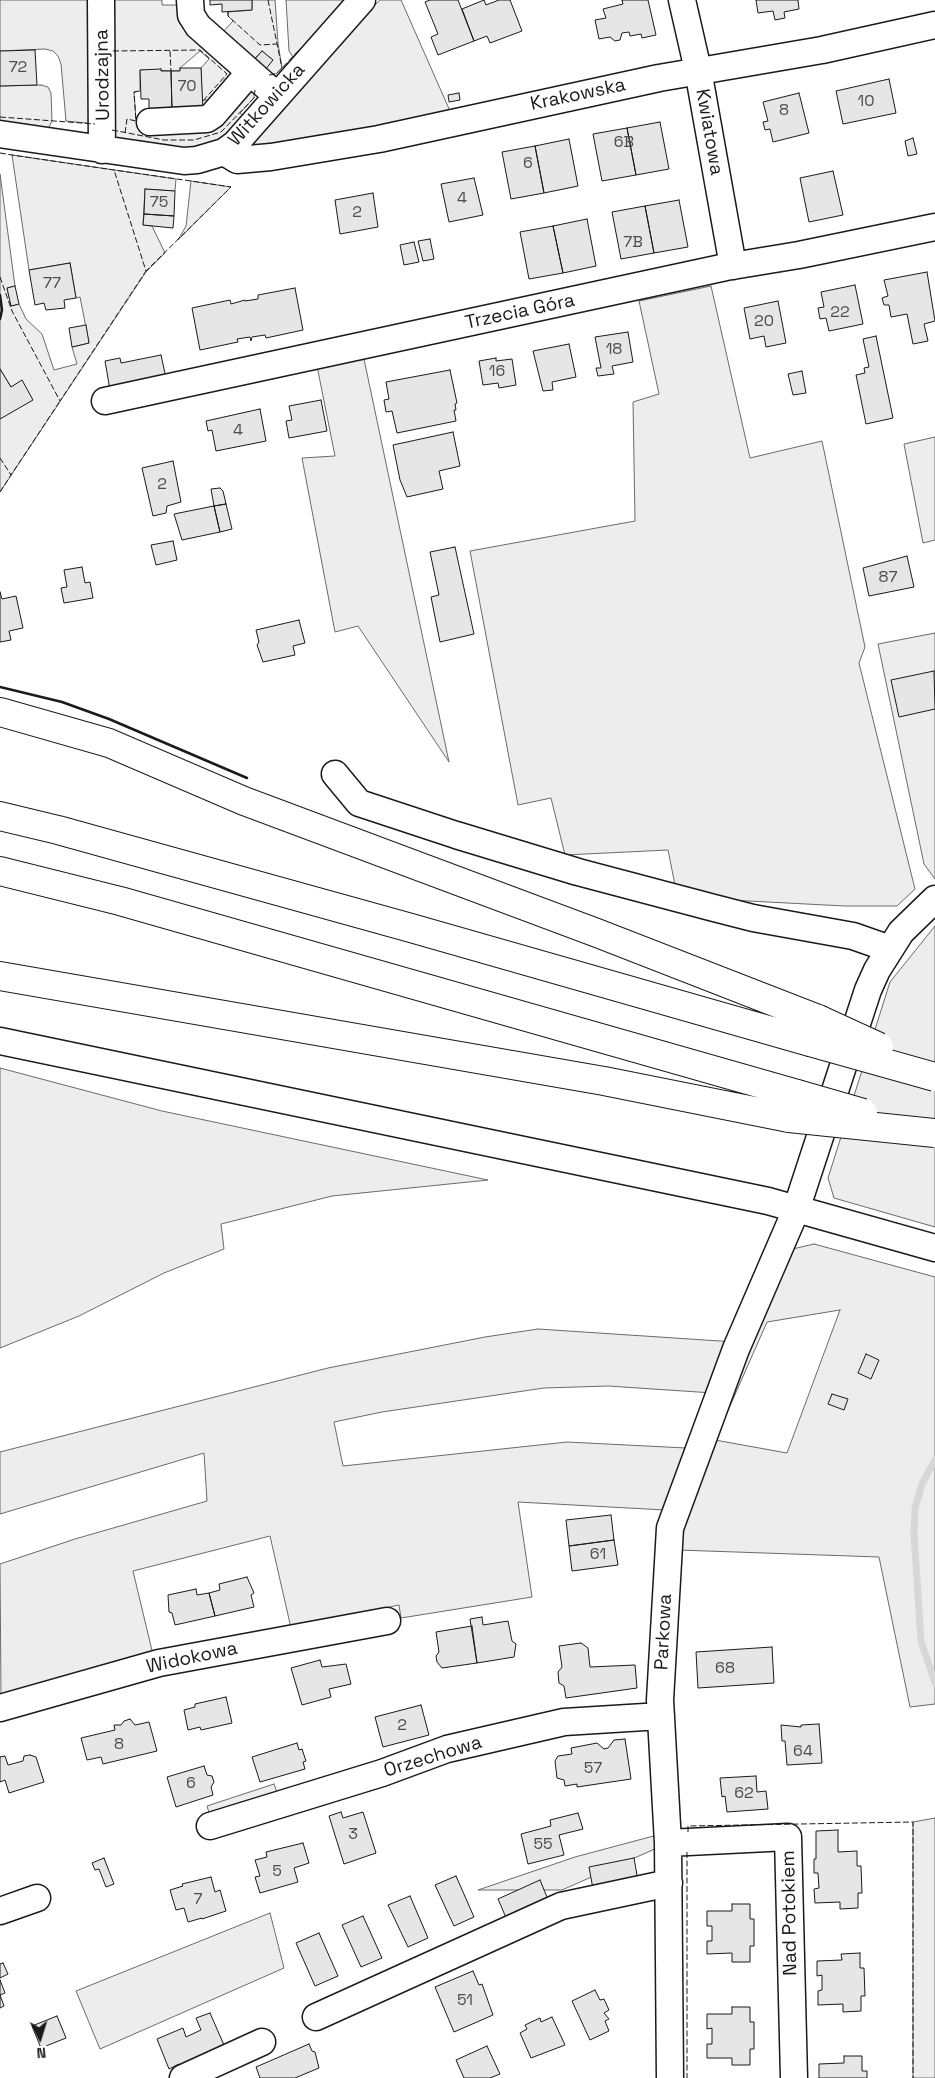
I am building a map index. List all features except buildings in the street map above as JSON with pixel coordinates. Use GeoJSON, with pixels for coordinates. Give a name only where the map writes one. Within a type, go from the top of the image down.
{"type":"FeatureCollection","features":[{"type":"Feature","properties":{"kind":"highway"},"geometry":{"type":"LineString","coordinates":[[0,712],[109,743],[244,801],[597,933],[814,1031],[935,1077]]}},
{"type":"Feature","properties":{"kind":"highway"},"geometry":{"type":"LineString","coordinates":[[0,816],[58,830],[412,928],[814,1031],[935,1073]]}},
{"type":"Feature","properties":{"kind":"highway"},"geometry":{"type":"LineString","coordinates":[[0,871],[120,901],[793,1106]]}},
{"type":"Feature","properties":{"kind":"highway"},"geometry":{"type":"LineString","coordinates":[[0,976],[604,1081],[793,1106],[935,1133]]}},
{"type":"Feature","properties":{"kind":"street","name":"Urodzajna"},"geometry":{"type":"LineString","coordinates":[[102,0],[102,150]]}},
{"type":"Feature","properties":{"kind":"street"},"geometry":{"type":"LineString","coordinates":[[190,0],[191,14],[198,26],[276,95]]}},
{"type":"Feature","properties":{"kind":"street","name":"Witkowicka"},"geometry":{"type":"LineString","coordinates":[[0,134],[184,161],[197,160],[224,152],[235,144],[276,95],[362,0]]}},
{"type":"Feature","properties":{"kind":"street","name":"Kwiatowa"},"geometry":{"type":"LineString","coordinates":[[682,0],[698,70],[733,266]]}},
{"type":"Feature","properties":{"kind":"street","name":"Krakowska"},"geometry":{"type":"LineString","coordinates":[[224,152],[237,160],[271,157],[379,139],[698,70],[822,50],[935,25]]}},
{"type":"Feature","properties":{"kind":"street"},"geometry":{"type":"LineString","coordinates":[[150,122],[208,119],[214,115],[250,72]]}},
{"type":"Feature","properties":{"kind":"street","name":"Trzecia Góra"},"geometry":{"type":"LineString","coordinates":[[105,401],[733,266],[800,255],[935,227]]}},
{"type":"Feature","properties":{"kind":"street"},"geometry":{"type":"LineString","coordinates":[[335,774],[359,803],[456,835],[578,872],[714,908],[760,919],[853,936],[890,949]]}},
{"type":"Feature","properties":{"kind":"street","name":"Parkowa"},"geometry":{"type":"LineString","coordinates":[[670,2078],[669,1883],[661,1716],[670,1528],[736,1349],[796,1210],[868,990],[890,949],[916,916],[935,899]]}},
{"type":"Feature","properties":{"kind":"street"},"geometry":{"type":"LineString","coordinates":[[0,1041],[759,1199],[935,1248]]}},
{"type":"Feature","properties":{"kind":"street","name":"Widokowa"},"geometry":{"type":"LineString","coordinates":[[0,1708],[159,1663],[387,1620]]}},
{"type":"Feature","properties":{"kind":"street","name":"Orzechowa"},"geometry":{"type":"LineString","coordinates":[[210,1826],[382,1773],[447,1749],[564,1722],[661,1716]]}},
{"type":"Feature","properties":{"kind":"street","name":"Nad Potokiem"},"geometry":{"type":"LineString","coordinates":[[668,1843],[788,1837],[794,2078]]}},
{"type":"Feature","properties":{"kind":"street"},"geometry":{"type":"LineString","coordinates":[[316,2017],[561,1906],[669,1883]]}},
{"type":"Feature","properties":{"kind":"street"},"geometry":{"type":"LineString","coordinates":[[0,1911],[37,1898]]}},
{"type":"Feature","properties":{"kind":"street"},"geometry":{"type":"LineString","coordinates":[[183,2078],[262,2042]]}},
{"type":"Feature","properties":{"kind":"shaded area"},"geometry":{"type":"Polygon","coordinates":[[[0,0],[95,0],[97,124],[66,121],[61,64],[58,56],[53,51],[45,49],[0,51],[0,0]]]}},
{"type":"Feature","properties":{"kind":"shaded area"},"geometry":{"type":"Polygon","coordinates":[[[107,0],[162,0],[162,5],[178,5],[181,21],[188,33],[236,75],[235,79],[206,109],[206,99],[202,102],[201,68],[209,59],[200,51],[180,68],[180,71],[140,70],[140,91],[134,92],[136,120],[148,123],[150,130],[210,126],[216,122],[247,87],[254,92],[254,98],[240,113],[245,117],[221,139],[190,148],[149,147],[110,139],[107,0]]]}},
{"type":"Feature","properties":{"kind":"shaded area"},"geometry":{"type":"Polygon","coordinates":[[[252,0],[275,0],[282,68],[276,74],[269,74],[264,70],[273,60],[262,51],[253,60],[222,33],[233,21],[228,16],[228,12],[252,10],[252,0]]]}},
{"type":"Feature","properties":{"kind":"shaded area"},"geometry":{"type":"Polygon","coordinates":[[[286,0],[346,0],[293,57],[289,51],[286,0]]]}},
{"type":"Feature","properties":{"kind":"shaded area"},"geometry":{"type":"Polygon","coordinates":[[[380,0],[401,0],[450,111],[331,139],[253,147],[252,144],[309,71],[380,0]]]}},
{"type":"Feature","properties":{"kind":"shaded area"},"geometry":{"type":"Polygon","coordinates":[[[41,85],[48,87],[51,93],[52,121],[48,129],[0,123],[0,86],[41,85]]]}},
{"type":"Feature","properties":{"kind":"shaded area"},"geometry":{"type":"Polygon","coordinates":[[[12,155],[176,179],[175,191],[145,189],[143,225],[152,226],[165,253],[146,272],[0,492],[0,419],[22,381],[11,387],[0,369],[0,174],[15,286],[7,288],[11,306],[19,304],[26,319],[42,334],[54,370],[77,364],[72,347],[89,343],[80,297],[76,298],[70,263],[29,270],[12,155]]]}},
{"type":"Feature","properties":{"kind":"shaded area"},"geometry":{"type":"Polygon","coordinates":[[[191,181],[231,187],[178,240],[186,226],[191,181]]]}},
{"type":"Feature","properties":{"kind":"shaded area"},"geometry":{"type":"Polygon","coordinates":[[[711,286],[750,458],[822,441],[865,647],[859,663],[915,889],[897,906],[845,906],[729,900],[675,885],[668,850],[565,855],[551,798],[518,805],[470,551],[635,521],[633,402],[659,394],[639,301],[711,286]]]}},
{"type":"Feature","properties":{"kind":"shaded area"},"geometry":{"type":"Polygon","coordinates":[[[364,359],[449,762],[358,626],[335,632],[302,458],[335,456],[317,366],[364,359]]]}},
{"type":"Feature","properties":{"kind":"shaded area"},"geometry":{"type":"Polygon","coordinates":[[[935,437],[935,540],[923,543],[904,444],[935,437]]]}},
{"type":"Feature","properties":{"kind":"shaded area"},"geometry":{"type":"Polygon","coordinates":[[[935,633],[935,879],[924,864],[878,644],[935,633]]]}},
{"type":"Feature","properties":{"kind":"shaded area"},"geometry":{"type":"Polygon","coordinates":[[[935,926],[935,1227],[834,1198],[828,1178],[890,982],[935,926]]]}},
{"type":"Feature","properties":{"kind":"shaded area"},"geometry":{"type":"Polygon","coordinates":[[[0,1068],[162,1111],[488,1180],[332,1196],[221,1224],[224,1249],[164,1273],[79,1316],[0,1348],[0,1068]]]}},
{"type":"Feature","properties":{"kind":"shaded area"},"geometry":{"type":"Polygon","coordinates":[[[814,1244],[935,1277],[935,1704],[910,1707],[879,1557],[678,1550],[681,1526],[784,1251],[814,1244]],[[840,1310],[767,1322],[715,1440],[787,1453],[840,1310]]]}},
{"type":"Feature","properties":{"kind":"shaded area"},"geometry":{"type":"Polygon","coordinates":[[[538,1329],[735,1342],[713,1393],[608,1386],[544,1388],[382,1412],[334,1422],[343,1466],[567,1442],[686,1448],[665,1510],[518,1502],[532,1597],[401,1618],[399,1605],[291,1628],[270,1536],[133,1571],[154,1659],[1,1699],[0,1564],[75,1539],[207,1501],[204,1453],[0,1514],[0,1452],[328,1368],[485,1337],[538,1329]]]}},
{"type":"Feature","properties":{"kind":"shaded area"},"geometry":{"type":"Polygon","coordinates":[[[274,1784],[278,1795],[210,1816],[207,1806],[274,1784]]]}},
{"type":"Feature","properties":{"kind":"shaded area"},"geometry":{"type":"Polygon","coordinates":[[[935,1818],[935,2078],[913,2078],[913,1822],[935,1818]]]}},
{"type":"Feature","properties":{"kind":"shaded area"},"geometry":{"type":"Polygon","coordinates":[[[661,1834],[657,1848],[562,1890],[478,1890],[575,1857],[661,1834]]]}},
{"type":"Feature","properties":{"kind":"shaded area"},"geometry":{"type":"Polygon","coordinates":[[[270,1913],[284,1968],[100,2049],[76,1991],[270,1913]]]}},
{"type":"Feature","properties":{"kind":"waterway"},"geometry":{"type":"LineString","coordinates":[[935,1460],[922,1484],[915,1508],[914,1535],[921,1641],[935,1683]]}},
{"type":"Feature","properties":{"kind":"fence"},"geometry":{"type":"LineString","coordinates":[[268,0],[282,68]]}},
{"type":"Feature","properties":{"kind":"fence"},"geometry":{"type":"LineString","coordinates":[[228,12],[228,16],[260,45],[277,44]]}},
{"type":"Feature","properties":{"kind":"fence"},"geometry":{"type":"LineString","coordinates":[[269,75],[276,74],[305,44]]}},
{"type":"Feature","properties":{"kind":"fence"},"geometry":{"type":"LineString","coordinates":[[113,51],[200,50],[227,74],[202,102]]}},
{"type":"Feature","properties":{"kind":"fence"},"geometry":{"type":"LineString","coordinates":[[170,51],[171,71]]}},
{"type":"Feature","properties":{"kind":"fence"},"geometry":{"type":"LineString","coordinates":[[112,130],[164,140],[194,140],[221,132],[254,98],[255,90]]}},
{"type":"Feature","properties":{"kind":"fence"},"geometry":{"type":"LineString","coordinates":[[125,133],[127,119],[136,121],[134,92],[140,91]]}},
{"type":"Feature","properties":{"kind":"fence"},"geometry":{"type":"LineString","coordinates":[[0,117],[95,124]]}},
{"type":"Feature","properties":{"kind":"fence"},"geometry":{"type":"LineString","coordinates":[[0,153],[231,187],[146,271],[114,170]]}},
{"type":"Feature","properties":{"kind":"fence"},"geometry":{"type":"LineString","coordinates":[[0,277],[12,311],[60,401],[146,271]]}},
{"type":"Feature","properties":{"kind":"fence"},"geometry":{"type":"LineString","coordinates":[[0,458],[11,475],[60,401]]}},
{"type":"Feature","properties":{"kind":"fence"},"geometry":{"type":"LineString","coordinates":[[0,492],[11,475]]}},
{"type":"Feature","properties":{"kind":"fence"},"geometry":{"type":"LineString","coordinates":[[688,1832],[688,1826],[913,1822],[913,2078]]}},
{"type":"Feature","properties":{"kind":"fence"},"geometry":{"type":"LineString","coordinates":[[687,1852],[687,2078]]}},
{"type":"Feature","properties":{"kind":"wall"},"geometry":{"type":"LineString","coordinates":[[0,295],[2,310],[0,319]]}},
{"type":"Feature","properties":{"kind":"wall"},"geometry":{"type":"LineString","coordinates":[[0,687],[62,702],[109,719],[247,778]]}}]}
